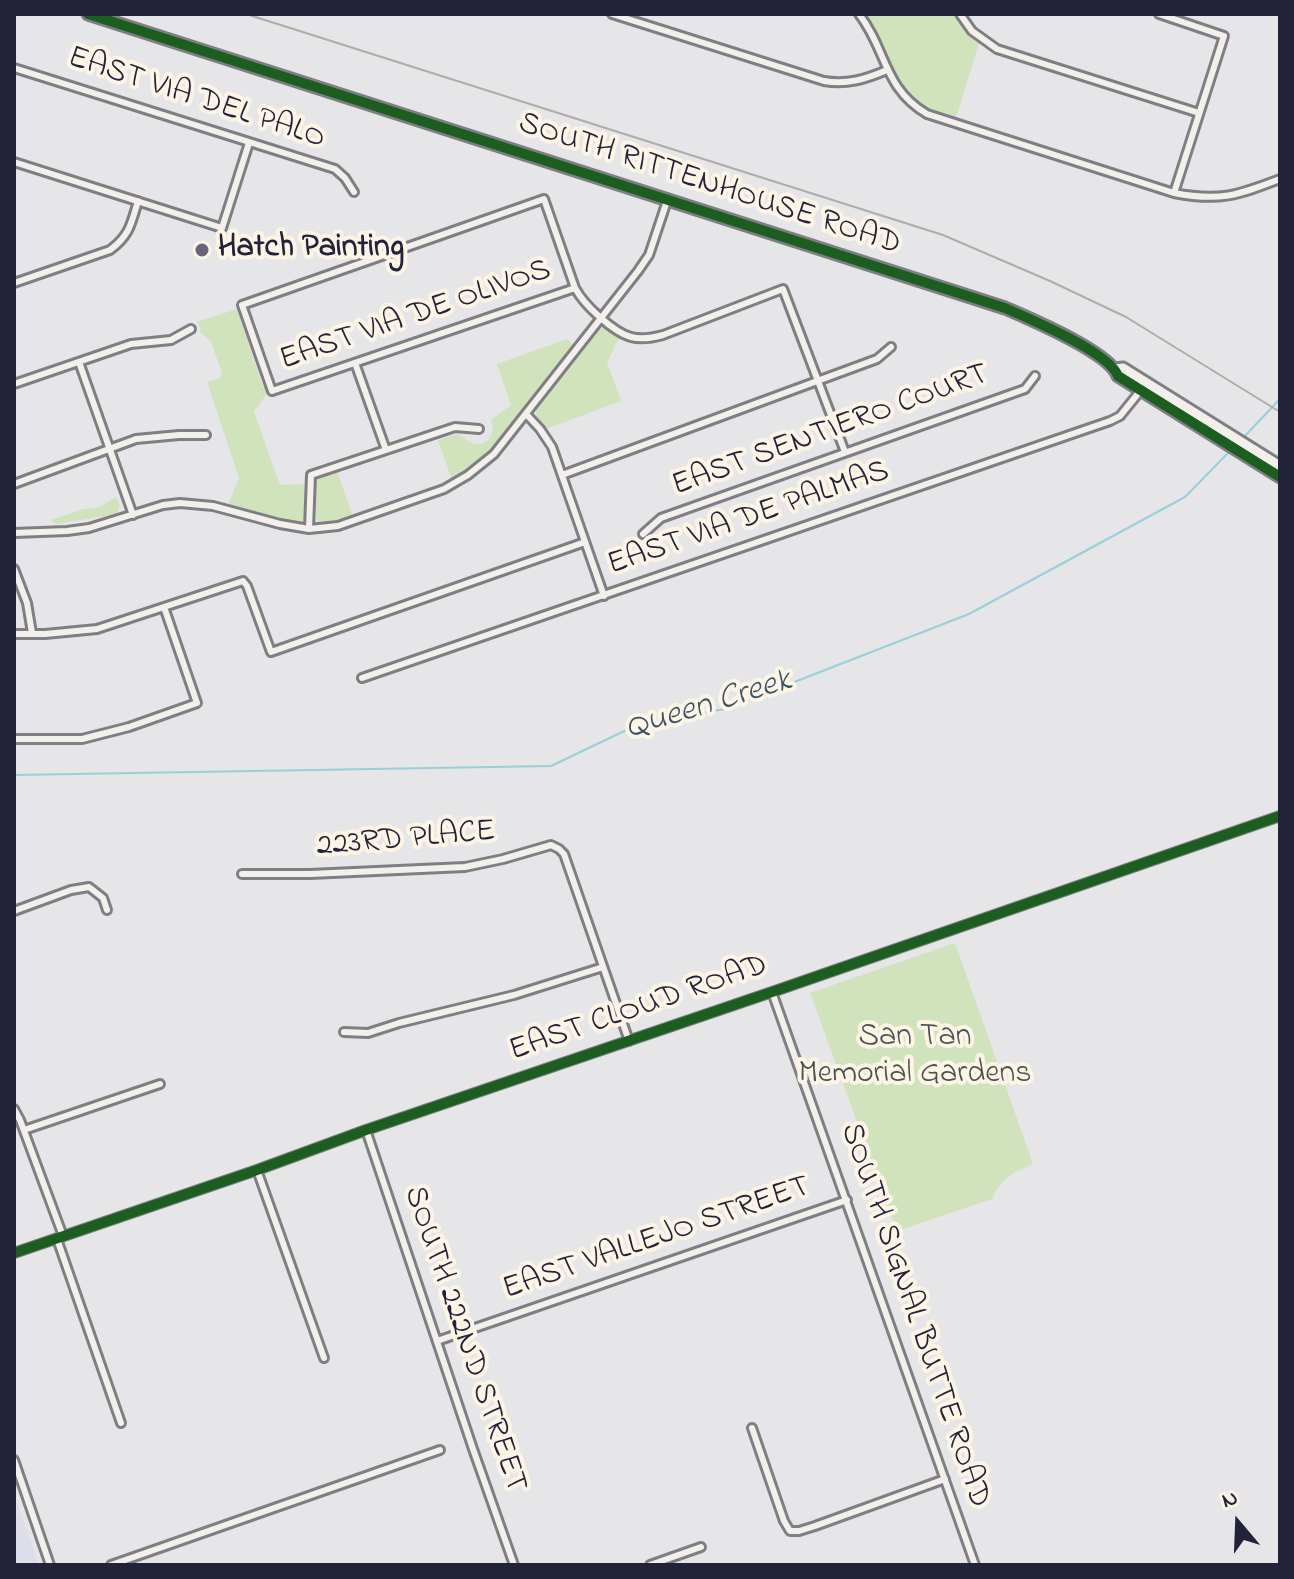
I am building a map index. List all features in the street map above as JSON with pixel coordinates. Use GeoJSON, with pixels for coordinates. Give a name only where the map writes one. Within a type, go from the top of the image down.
{"type":"FeatureCollection","features":[{"type":"Feature","properties":{"kind":"main road","name":"SOUTH RITTENHOUSE ROAD"},"geometry":{"type":"LineString","coordinates":[[88,14],[1005,308],[1074,341],[1116,369],[1118,376],[1197,419]]}},
{"type":"Feature","properties":{"kind":"main road","name":"SOUTH RITTENHOUSE ROAD"},"geometry":{"type":"LineString","coordinates":[[1116,369],[1123,368],[1254,455],[1280,477]]}},
{"type":"Feature","properties":{"kind":"main road","name":"SOUTH RITTENHOUSE ROAD"},"geometry":{"type":"LineString","coordinates":[[1254,455],[1280,466]]}},
{"type":"Feature","properties":{"kind":"street"},"geometry":{"type":"LineString","coordinates":[[612,14],[824,81],[856,82],[887,70]]}},
{"type":"Feature","properties":{"kind":"street"},"geometry":{"type":"LineString","coordinates":[[859,14],[895,86],[927,114],[1174,193],[1201,197],[1229,196],[1280,179]]}},
{"type":"Feature","properties":{"kind":"street"},"geometry":{"type":"LineString","coordinates":[[971,14],[962,17],[980,39],[997,49],[1199,113]]}},
{"type":"Feature","properties":{"kind":"street"},"geometry":{"type":"LineString","coordinates":[[1159,14],[1224,36],[1174,193]]}},
{"type":"Feature","properties":{"kind":"street","name":"EAST VIA DEL PALO"},"geometry":{"type":"LineString","coordinates":[[14,68],[335,169],[354,192]]}},
{"type":"Feature","properties":{"kind":"street"},"geometry":{"type":"LineString","coordinates":[[14,162],[222,228],[249,143]]}},
{"type":"Feature","properties":{"kind":"street","name":"EAST VIA DE OLIVOS"},"geometry":{"type":"LineString","coordinates":[[544,199],[575,288],[272,391],[242,305],[544,199]]}},
{"type":"Feature","properties":{"kind":"street"},"geometry":{"type":"LineString","coordinates":[[14,283],[110,250],[122,241],[131,227],[138,201]]}},
{"type":"Feature","properties":{"kind":"street"},"geometry":{"type":"LineString","coordinates":[[14,533],[89,528],[163,505],[196,503],[309,529],[338,526],[453,485],[494,454],[649,255],[667,201]]}},
{"type":"Feature","properties":{"kind":"street"},"geometry":{"type":"LineString","coordinates":[[575,288],[580,298],[602,317],[627,336],[642,339],[783,289],[845,452]]}},
{"type":"Feature","properties":{"kind":"street"},"geometry":{"type":"LineString","coordinates":[[14,384],[131,344],[171,340],[191,329]]}},
{"type":"Feature","properties":{"kind":"street"},"geometry":{"type":"LineString","coordinates":[[562,475],[877,359],[891,347]]}},
{"type":"Feature","properties":{"kind":"street"},"geometry":{"type":"LineString","coordinates":[[79,362],[133,515]]}},
{"type":"Feature","properties":{"kind":"street"},"geometry":{"type":"LineString","coordinates":[[355,363],[386,450]]}},
{"type":"Feature","properties":{"kind":"street","name":"EAST SENTIERO COURT"},"geometry":{"type":"LineString","coordinates":[[643,534],[661,518],[1025,389],[1035,376]]}},
{"type":"Feature","properties":{"kind":"street","name":"EAST VIA DE PALMAS"},"geometry":{"type":"LineString","coordinates":[[362,678],[1110,421],[1120,416],[1141,390]]}},
{"type":"Feature","properties":{"kind":"street"},"geometry":{"type":"LineString","coordinates":[[527,415],[552,447],[604,596]]}},
{"type":"Feature","properties":{"kind":"street"},"geometry":{"type":"LineString","coordinates":[[309,529],[311,475],[455,427],[479,429]]}},
{"type":"Feature","properties":{"kind":"street"},"geometry":{"type":"LineString","coordinates":[[14,484],[136,439],[206,435]]}},
{"type":"Feature","properties":{"kind":"street"},"geometry":{"type":"LineString","coordinates":[[14,634],[97,629],[243,581],[271,652],[585,542]]}},
{"type":"Feature","properties":{"kind":"street"},"geometry":{"type":"LineString","coordinates":[[14,569],[27,603],[32,633]]}},
{"type":"Feature","properties":{"kind":"street"},"geometry":{"type":"LineString","coordinates":[[14,739],[82,739],[129,727],[197,703],[164,607]]}},
{"type":"Feature","properties":{"kind":"street","name":"EAST CLOUD ROAD"},"geometry":{"type":"LineString","coordinates":[[14,1253],[1280,816]]}},
{"type":"Feature","properties":{"kind":"street","name":"223RD PLACE"},"geometry":{"type":"LineString","coordinates":[[242,874],[465,867],[551,845],[564,854],[629,1041]]}},
{"type":"Feature","properties":{"kind":"street"},"geometry":{"type":"LineString","coordinates":[[14,911],[71,890],[89,887],[103,898],[107,910]]}},
{"type":"Feature","properties":{"kind":"street"},"geometry":{"type":"LineString","coordinates":[[344,1032],[368,1033],[526,992],[603,967]]}},
{"type":"Feature","properties":{"kind":"street","name":"SOUTH SIGNAL BUTTE ROAD"},"geometry":{"type":"LineString","coordinates":[[772,992],[975,1565]]}},
{"type":"Feature","properties":{"kind":"street"},"geometry":{"type":"LineString","coordinates":[[24,1130],[160,1084]]}},
{"type":"Feature","properties":{"kind":"street"},"geometry":{"type":"LineString","coordinates":[[14,1109],[24,1130],[121,1423]]}},
{"type":"Feature","properties":{"kind":"street","name":"SOUTH 222ND STREET"},"geometry":{"type":"LineString","coordinates":[[366,1130],[514,1565]]}},
{"type":"Feature","properties":{"kind":"street"},"geometry":{"type":"LineString","coordinates":[[257,1170],[324,1358]]}},
{"type":"Feature","properties":{"kind":"street","name":"EAST VALLEJO STREET"},"geometry":{"type":"LineString","coordinates":[[437,1341],[847,1200]]}},
{"type":"Feature","properties":{"kind":"street"},"geometry":{"type":"LineString","coordinates":[[752,1428],[790,1531],[799,1531],[945,1479]]}},
{"type":"Feature","properties":{"kind":"street"},"geometry":{"type":"LineString","coordinates":[[111,1565],[440,1450]]}},
{"type":"Feature","properties":{"kind":"street"},"geometry":{"type":"LineString","coordinates":[[14,1460],[50,1565]]}},
{"type":"Feature","properties":{"kind":"street"},"geometry":{"type":"LineString","coordinates":[[650,1565],[701,1547]]}},
{"type":"Feature","properties":{"kind":"shaded area"},"geometry":{"type":"Polygon","coordinates":[[[14,1493],[39,1565],[14,1565],[14,1493]]]}},
{"type":"Feature","properties":{"kind":"green space"},"geometry":{"type":"Polygon","coordinates":[[[868,14],[954,14],[979,43],[956,118],[925,107],[904,89],[896,78],[868,14]]]}},
{"type":"Feature","properties":{"kind":"green space"},"geometry":{"type":"Polygon","coordinates":[[[237,309],[262,384],[268,392],[254,412],[280,485],[304,484],[305,523],[276,519],[228,505],[239,478],[207,382],[220,378],[222,373],[211,342],[200,332],[197,322],[237,309]]]}},
{"type":"Feature","properties":{"kind":"green space"},"geometry":{"type":"Polygon","coordinates":[[[602,328],[609,328],[620,337],[607,362],[621,401],[546,429],[536,415],[536,408],[602,328]]]}},
{"type":"Feature","properties":{"kind":"green space"},"geometry":{"type":"Polygon","coordinates":[[[567,339],[574,345],[491,449],[471,468],[452,480],[438,440],[458,434],[470,442],[481,444],[491,435],[491,420],[511,405],[497,364],[567,339]]]}},
{"type":"Feature","properties":{"kind":"green space"},"geometry":{"type":"Polygon","coordinates":[[[337,471],[353,517],[318,521],[314,515],[314,485],[318,478],[337,471]]]}},
{"type":"Feature","properties":{"kind":"green space"},"geometry":{"type":"Polygon","coordinates":[[[116,497],[120,505],[117,514],[56,524],[51,520],[83,509],[100,507],[116,497]]]}},
{"type":"Feature","properties":{"kind":"green space","name":"San Tan Memorial Gardens"},"geometry":{"type":"Polygon","coordinates":[[[955,943],[1033,1164],[1008,1177],[992,1199],[897,1231],[810,993],[955,943]]]}},
{"type":"Feature","properties":{"kind":"waterway","name":"Queen Creek"},"geometry":{"type":"LineString","coordinates":[[1242,439],[1280,399]]}},
{"type":"Feature","properties":{"kind":"waterway","name":"Queen Creek"},"geometry":{"type":"LineString","coordinates":[[14,775],[551,766],[639,724],[725,709],[969,614],[1185,497],[1229,452]]}},
{"type":"Feature","properties":{"kind":"railway"},"geometry":{"type":"LineString","coordinates":[[246,14],[943,235],[1126,317],[1280,412]]}},
{"type":"Feature","properties":{"kind":"cycle path"},"geometry":{"type":"LineString","coordinates":[[88,14],[1005,308],[1085,347],[1112,367],[1118,376],[1280,477]]}},
{"type":"Feature","properties":{"kind":"cycle path"},"geometry":{"type":"LineString","coordinates":[[14,1253],[1280,816]]}},
{"type":"Feature","properties":{"kind":"place","name":"Hatch Painting"},"geometry":{"type":"Point","coordinates":[202,250]}}]}
